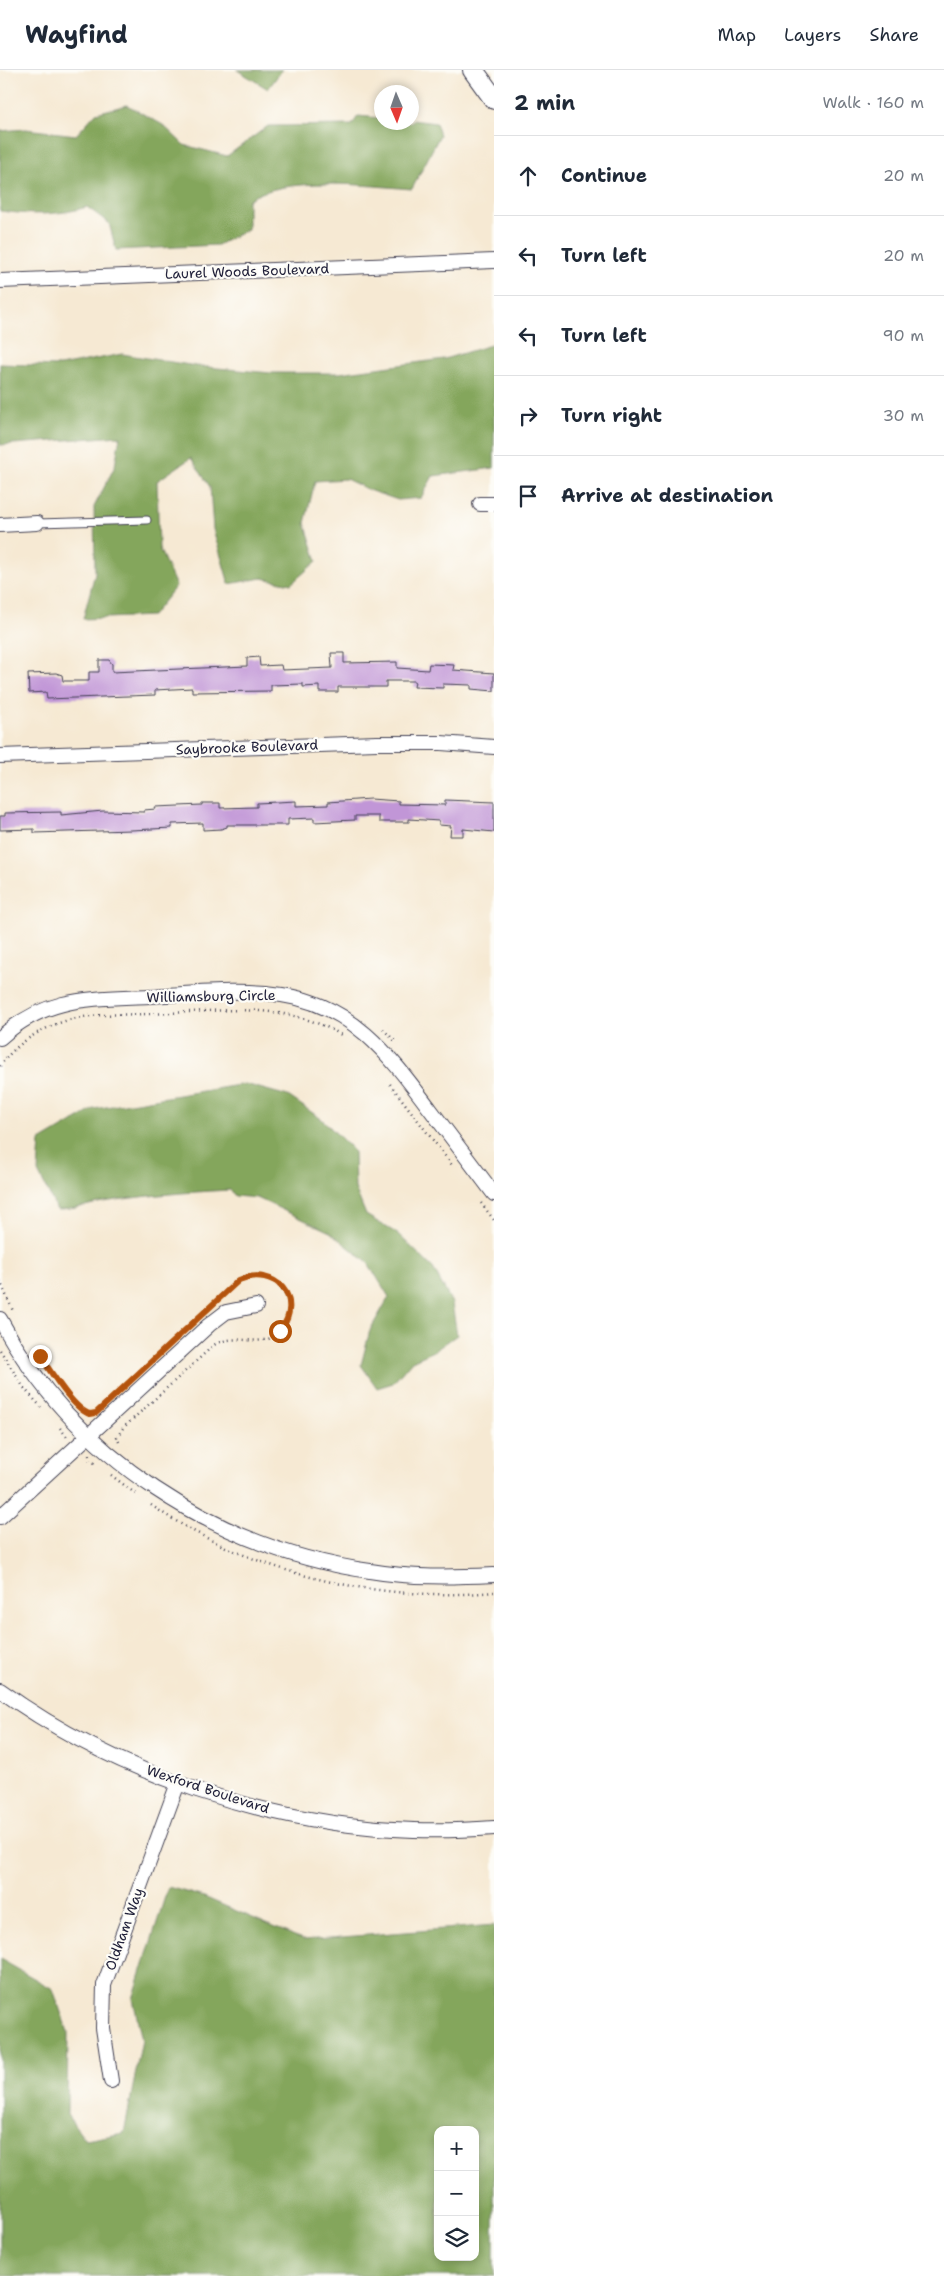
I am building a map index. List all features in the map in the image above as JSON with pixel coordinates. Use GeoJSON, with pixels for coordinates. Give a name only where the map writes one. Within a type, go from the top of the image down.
{"type":"FeatureCollection","features":[{"type":"Feature","properties":{"kind":"main road"},"geometry":{"type":"LineString","coordinates":[[473,70],[494,99]]}},
{"type":"Feature","properties":{"kind":"street","name":"Laurel Woods Boulevard"},"geometry":{"type":"LineString","coordinates":[[0,281],[494,261]]}},
{"type":"Feature","properties":{"kind":"street"},"geometry":{"type":"LineString","coordinates":[[0,525],[36,523]]}},
{"type":"Feature","properties":{"kind":"street","name":"Saybrooke Boulevard"},"geometry":{"type":"LineString","coordinates":[[0,756],[396,742],[494,747]]}},
{"type":"Feature","properties":{"kind":"street","name":"Williamsburg Circle"},"geometry":{"type":"LineString","coordinates":[[0,1038],[29,1018],[62,1003],[95,999],[223,993],[266,993],[303,1000],[342,1015],[380,1045],[494,1194]]}},
{"type":"Feature","properties":{"kind":"street"},"geometry":{"type":"LineString","coordinates":[[0,1517],[209,1325],[226,1312],[256,1306]]}},
{"type":"Feature","properties":{"kind":"street"},"geometry":{"type":"LineString","coordinates":[[0,1319],[14,1346],[34,1375],[88,1437],[156,1490],[207,1521],[281,1551],[338,1566],[400,1575],[494,1575]]}},
{"type":"Feature","properties":{"kind":"street","name":"Wexford Boulevard"},"geometry":{"type":"LineString","coordinates":[[0,1690],[74,1736],[112,1755],[178,1782],[243,1804],[320,1820],[413,1830],[494,1828]]}},
{"type":"Feature","properties":{"kind":"street","name":"Oldham Way"},"geometry":{"type":"LineString","coordinates":[[111,2081],[103,2028],[104,1984],[178,1782]]}},
{"type":"Feature","properties":{"kind":"lane"},"geometry":{"type":"LineString","coordinates":[[36,523],[147,520]]}},
{"type":"Feature","properties":{"kind":"path"},"geometry":{"type":"LineString","coordinates":[[0,1066],[22,1042],[44,1030],[65,1021],[99,1016],[264,1010],[311,1019],[345,1038]]}},
{"type":"Feature","properties":{"kind":"path"},"geometry":{"type":"LineString","coordinates":[[378,1025],[397,1043]]}},
{"type":"Feature","properties":{"kind":"path"},"geometry":{"type":"LineString","coordinates":[[387,1080],[455,1169]]}},
{"type":"Feature","properties":{"kind":"path"},"geometry":{"type":"LineString","coordinates":[[477,1198],[494,1220]]}},
{"type":"Feature","properties":{"kind":"path"},"geometry":{"type":"LineString","coordinates":[[120,1443],[117,1436],[123,1428],[214,1346],[230,1338],[258,1341],[274,1336],[287,1322],[290,1311],[289,1299],[285,1290],[279,1283],[261,1275],[239,1280],[217,1300]]}},
{"type":"Feature","properties":{"kind":"path"},"geometry":{"type":"LineString","coordinates":[[0,1281],[14,1314]]}},
{"type":"Feature","properties":{"kind":"green space"},"geometry":{"type":"Polygon","coordinates":[[[237,70],[282,70],[268,89],[237,70]]]}},
{"type":"Feature","properties":{"kind":"green space"},"geometry":{"type":"Polygon","coordinates":[[[127,105],[163,125],[184,145],[227,156],[268,126],[352,125],[358,116],[374,117],[374,130],[419,130],[419,121],[436,123],[440,135],[412,189],[327,184],[283,187],[264,192],[248,200],[248,229],[218,245],[116,250],[109,223],[87,207],[44,214],[0,211],[0,131],[26,129],[76,135],[96,113],[127,105]]]}},
{"type":"Feature","properties":{"kind":"green space"},"geometry":{"type":"Polygon","coordinates":[[[494,344],[494,468],[433,476],[421,498],[398,500],[371,491],[346,479],[315,481],[305,523],[317,561],[291,584],[262,578],[229,584],[213,529],[210,487],[191,458],[157,481],[159,548],[176,586],[152,616],[83,619],[95,573],[94,507],[115,466],[120,436],[0,445],[0,364],[60,366],[122,354],[196,366],[271,373],[339,373],[444,359],[494,344]]]}},
{"type":"Feature","properties":{"kind":"green space"},"geometry":{"type":"Polygon","coordinates":[[[245,1084],[288,1096],[323,1120],[354,1151],[355,1188],[366,1215],[398,1234],[433,1268],[452,1303],[457,1335],[434,1351],[412,1361],[393,1383],[377,1388],[361,1365],[370,1330],[389,1297],[368,1263],[330,1232],[257,1198],[235,1196],[230,1190],[140,1197],[57,1210],[38,1172],[40,1141],[94,1109],[245,1084]]]}},
{"type":"Feature","properties":{"kind":"green space"},"geometry":{"type":"Polygon","coordinates":[[[168,1887],[204,1897],[304,1940],[494,1925],[494,2276],[0,2276],[0,1959],[53,1989],[68,2033],[67,2115],[86,2140],[124,2133],[142,2040],[133,1999],[168,1887]]]}},
{"type":"Feature","properties":{"kind":"building"},"geometry":{"type":"Polygon","coordinates":[[[331,653],[344,653],[344,663],[397,662],[397,668],[428,670],[429,664],[454,665],[453,670],[494,673],[494,691],[471,689],[471,685],[443,684],[443,688],[414,687],[415,681],[386,681],[386,687],[338,687],[338,692],[319,692],[319,686],[303,687],[303,684],[271,685],[271,691],[192,692],[192,688],[155,690],[155,695],[47,699],[46,692],[29,693],[28,674],[56,673],[62,675],[63,681],[89,681],[89,672],[99,672],[99,660],[109,660],[112,664],[112,672],[247,666],[247,658],[259,657],[260,666],[281,665],[282,670],[332,668],[331,653]]]}},
{"type":"Feature","properties":{"kind":"building"},"geometry":{"type":"Polygon","coordinates":[[[370,799],[399,801],[399,804],[445,805],[445,800],[494,802],[494,832],[463,829],[463,836],[450,836],[451,826],[439,825],[439,821],[409,819],[409,822],[379,822],[379,816],[355,816],[355,820],[314,822],[314,818],[288,819],[288,825],[227,825],[227,827],[221,829],[203,830],[203,823],[172,824],[172,828],[131,830],[34,833],[34,829],[0,830],[0,816],[5,816],[5,813],[61,812],[61,815],[103,811],[144,812],[144,810],[156,809],[155,807],[202,805],[202,803],[220,803],[220,808],[257,807],[257,803],[296,801],[296,806],[328,805],[328,802],[370,799]]]}},
{"type":"Feature","properties":{"kind":"route"},"geometry":{"type":"LineString","coordinates":[[40,1356],[55,1378],[82,1410],[90,1414],[96,1413],[239,1280],[249,1276],[261,1275],[279,1283],[285,1290],[289,1299],[290,1311],[287,1322],[280,1331]]}}]}
